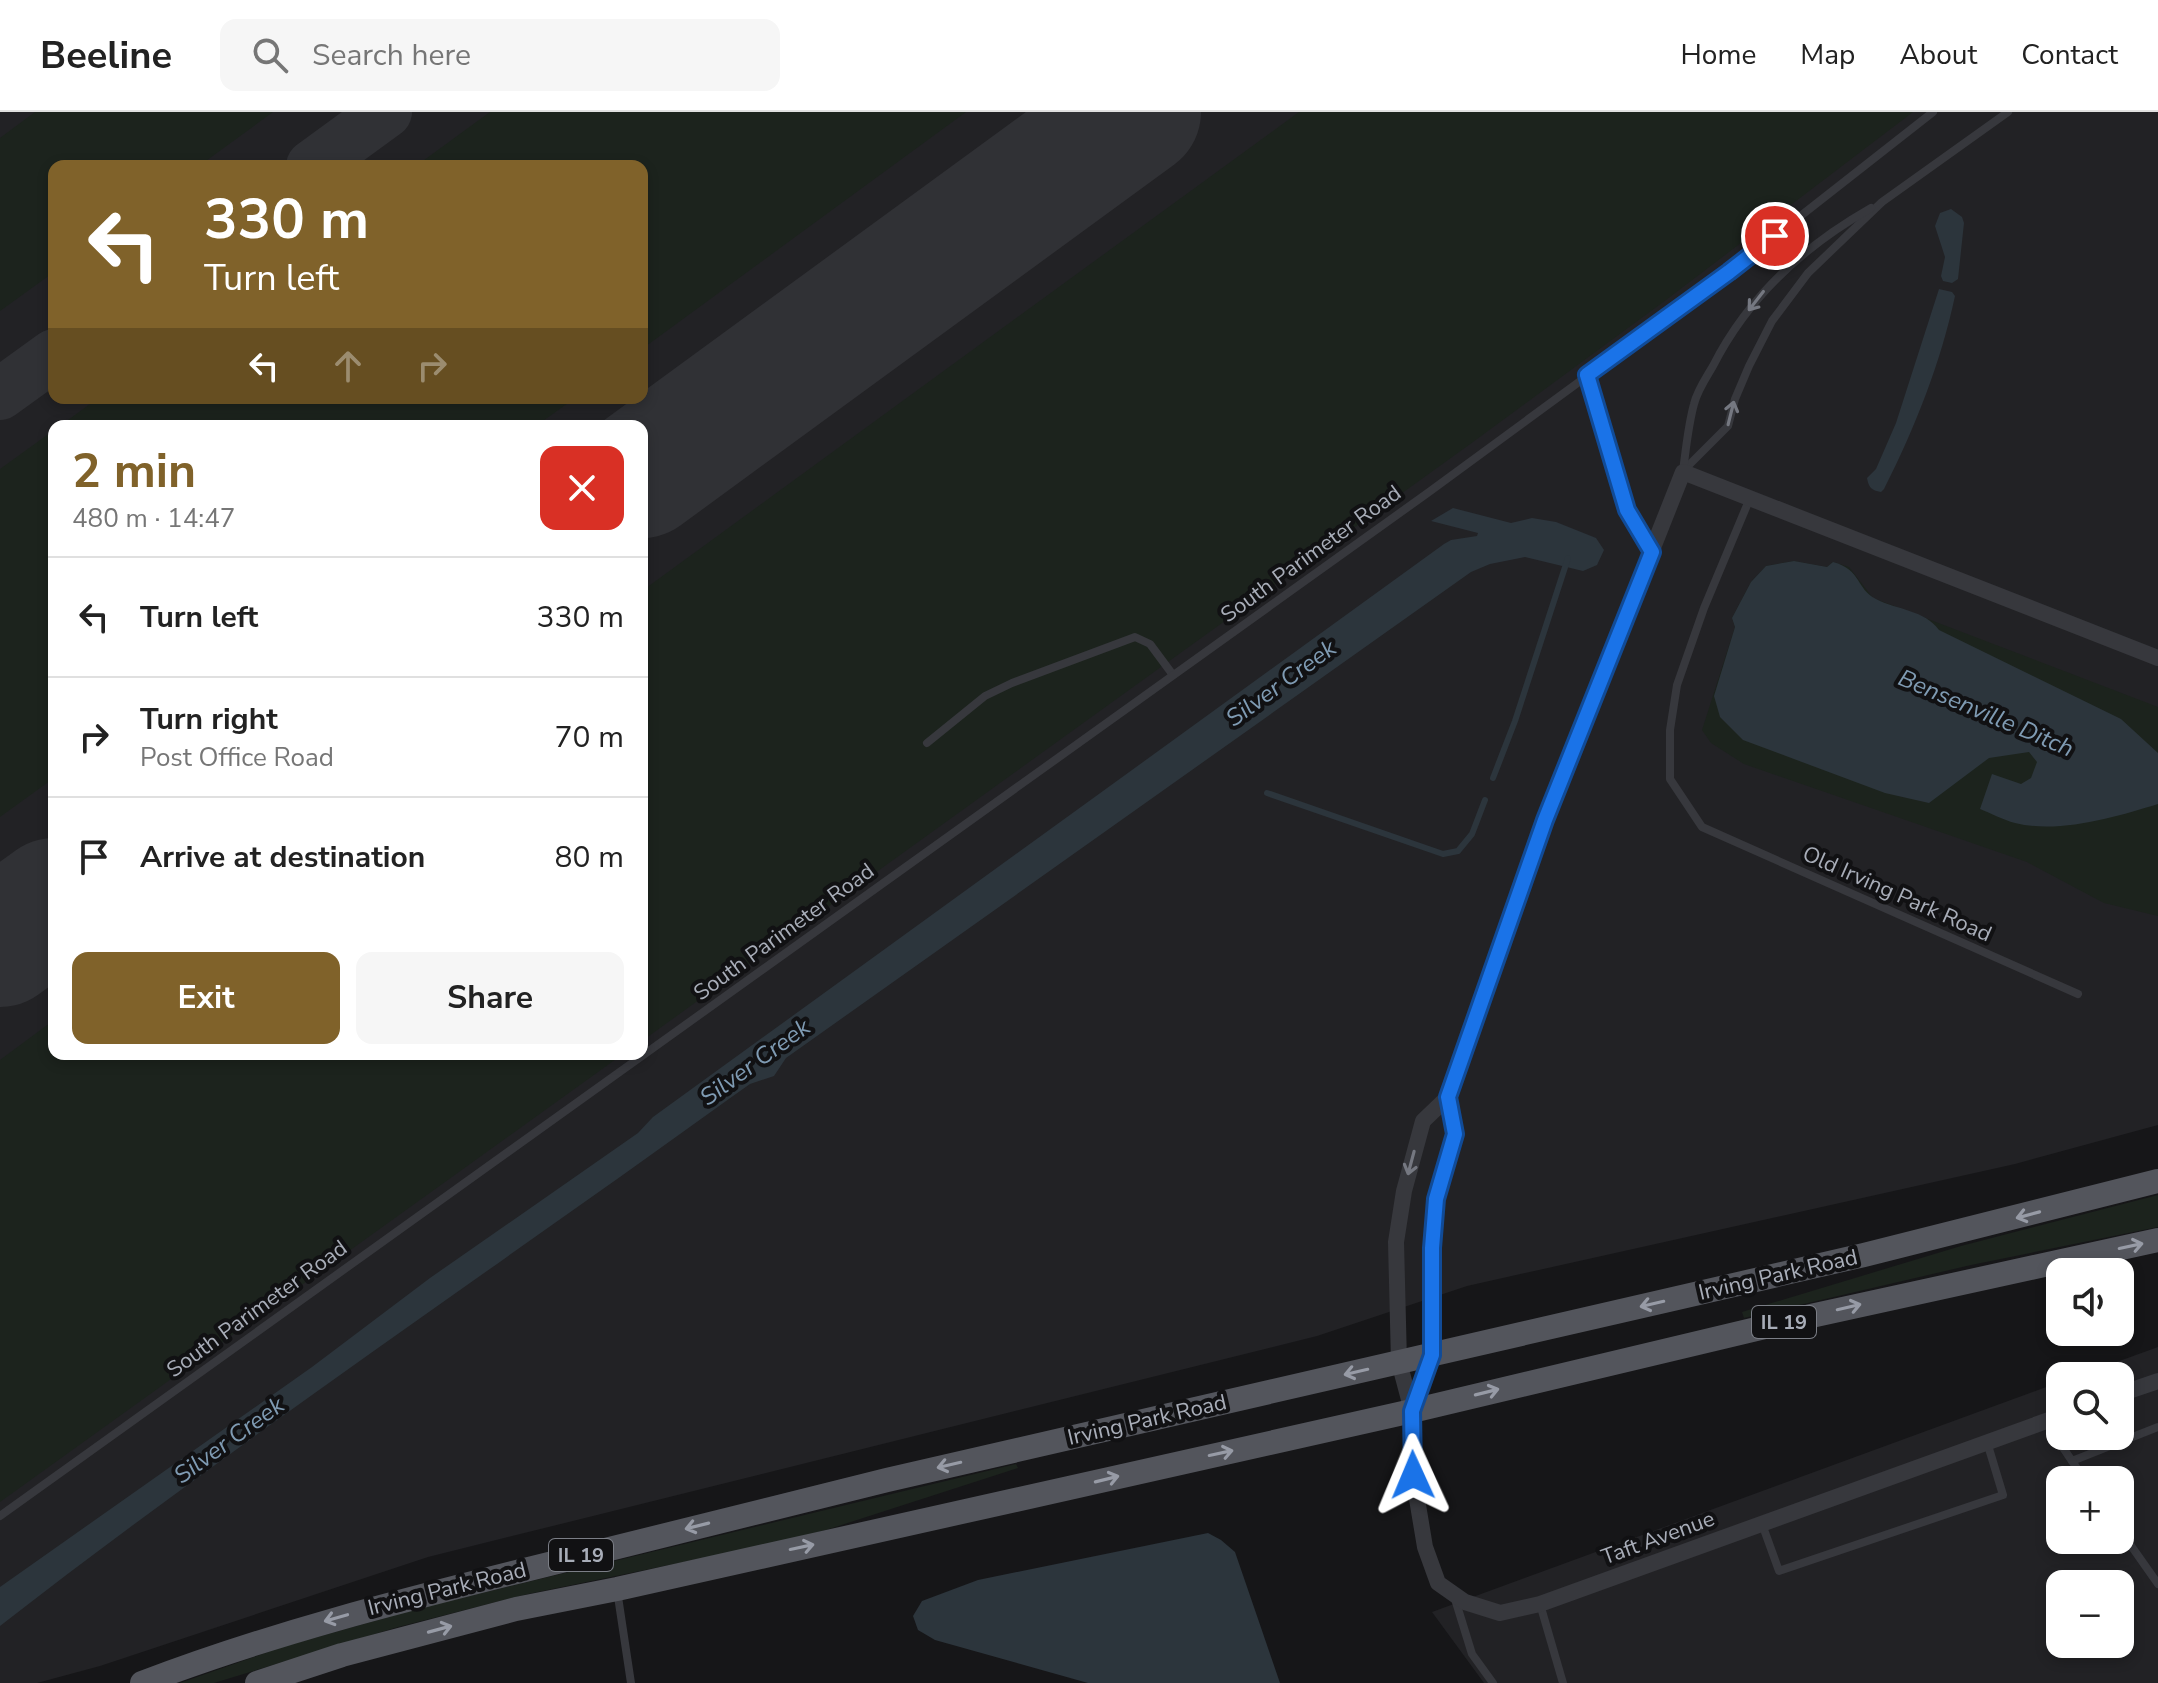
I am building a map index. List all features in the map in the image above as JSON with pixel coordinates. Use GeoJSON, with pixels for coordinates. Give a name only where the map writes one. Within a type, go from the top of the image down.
{"type":"FeatureCollection","features":[{"type":"Feature","properties":{"kind":"main road","name":"Irving Park Road"},"geometry":{"type":"LineString","coordinates":[[142,1683],[216,1655],[401,1601],[887,1480],[1923,1241],[2158,1181]]}},
{"type":"Feature","properties":{"kind":"main road","name":"Irving Park Road"},"geometry":{"type":"LineString","coordinates":[[257,1683],[342,1655],[516,1609],[1412,1411],[1811,1316],[2158,1240]]}},
{"type":"Feature","properties":{"kind":"street"},"geometry":{"type":"LineString","coordinates":[[1683,472],[2158,658]]}},
{"type":"Feature","properties":{"kind":"street","name":"Taft Avenue"},"geometry":{"type":"LineString","coordinates":[[1683,472],[1545,820],[1448,1097],[1423,1121],[1404,1191],[1396,1242],[1399,1362],[1412,1411],[1413,1475],[1425,1547],[1438,1583],[1465,1602],[1500,1613],[1540,1604],[2046,1421]]}},
{"type":"Feature","properties":{"kind":"street","name":"Taft Avenue"},"geometry":{"type":"LineString","coordinates":[[1412,1411],[1432,1355],[1432,1248],[1436,1199],[1455,1134],[1448,1097]]}},
{"type":"Feature","properties":{"kind":"street"},"geometry":{"type":"LineString","coordinates":[[2134,1389],[2158,1381]]}},
{"type":"Feature","properties":{"kind":"lane","name":"South Parimeter Road"},"geometry":{"type":"LineString","coordinates":[[648,1051],[1729,272],[1933,112]]}},
{"type":"Feature","properties":{"kind":"lane","name":"Taft Avenue"},"geometry":{"type":"LineString","coordinates":[[1683,472],[1728,426],[1735,399],[1772,321],[1808,273],[1882,202],[2008,112]]}},
{"type":"Feature","properties":{"kind":"lane"},"geometry":{"type":"LineString","coordinates":[[1683,472],[1694,402],[1736,327],[1761,294],[1797,257],[1835,228],[1882,202]]}},
{"type":"Feature","properties":{"kind":"lane"},"geometry":{"type":"LineString","coordinates":[[1587,375],[1627,510],[1652,552]]}},
{"type":"Feature","properties":{"kind":"lane","name":"Old Irving Park Road"},"geometry":{"type":"LineString","coordinates":[[1750,498],[1704,608],[1677,685],[1670,730],[1670,779],[1702,827],[2078,994]]}},
{"type":"Feature","properties":{"kind":"lane"},"geometry":{"type":"LineString","coordinates":[[927,743],[985,696],[1135,637],[1150,644],[1173,675]]}},
{"type":"Feature","properties":{"kind":"lane","name":"South Parimeter Road"},"geometry":{"type":"LineString","coordinates":[[0,1516],[636,1060]]}},
{"type":"Feature","properties":{"kind":"lane"},"geometry":{"type":"LineString","coordinates":[[2072,1461],[2158,1427]]}},
{"type":"Feature","properties":{"kind":"lane"},"geometry":{"type":"LineString","coordinates":[[1762,1524],[1779,1571],[2003,1495],[1987,1442]]}},
{"type":"Feature","properties":{"kind":"lane"},"geometry":{"type":"LineString","coordinates":[[2067,1450],[2075,1466]]}},
{"type":"Feature","properties":{"kind":"lane"},"geometry":{"type":"LineString","coordinates":[[2134,1550],[2158,1584]]}},
{"type":"Feature","properties":{"kind":"lane"},"geometry":{"type":"LineString","coordinates":[[617,1589],[631,1683]]}},
{"type":"Feature","properties":{"kind":"lane"},"geometry":{"type":"LineString","coordinates":[[1454,1594],[1472,1654],[1493,1683]]}},
{"type":"Feature","properties":{"kind":"lane"},"geometry":{"type":"LineString","coordinates":[[1540,1604],[1563,1683]]}},
{"type":"Feature","properties":{"kind":"shaded area"},"geometry":{"type":"Polygon","coordinates":[[[0,112],[2158,112],[2158,1125],[2015,1164],[1467,1286],[1317,1336],[428,1557],[100,1666],[37,1683],[0,1683],[0,112]]]}},
{"type":"Feature","properties":{"kind":"shaded area"},"geometry":{"type":"Polygon","coordinates":[[[35,112],[273,112],[207,160],[48,160],[48,276],[0,311],[0,138],[35,112]]]}},
{"type":"Feature","properties":{"kind":"shaded area"},"geometry":{"type":"Polygon","coordinates":[[[490,112],[966,112],[648,345],[648,160],[424,160],[490,112]]]}},
{"type":"Feature","properties":{"kind":"shaded area"},"geometry":{"type":"Polygon","coordinates":[[[1299,112],[1913,112],[1473,442],[648,1037],[648,587],[1299,112]]]}},
{"type":"Feature","properties":{"kind":"shaded area"},"geometry":{"type":"Polygon","coordinates":[[[90,404],[567,404],[544,420],[68,420],[90,404]]]}},
{"type":"Feature","properties":{"kind":"shaded area"},"geometry":{"type":"Polygon","coordinates":[[[48,434],[48,782],[0,817],[0,469],[48,434]]]}},
{"type":"Feature","properties":{"kind":"shaded area"},"geometry":{"type":"Polygon","coordinates":[[[1794,561],[1827,567],[1833,562],[1849,567],[1873,598],[2158,707],[2158,916],[2104,903],[2027,862],[1744,764],[1711,743],[1702,730],[1735,627],[1732,618],[1751,582],[1766,566],[1794,561]]]}},
{"type":"Feature","properties":{"kind":"shaded area"},"geometry":{"type":"Polygon","coordinates":[[[48,1024],[48,1060],[615,1060],[0,1502],[0,1060],[48,1024]]]}},
{"type":"Feature","properties":{"kind":"shaded area"},"geometry":{"type":"Polygon","coordinates":[[[2158,1195],[2158,1227],[1971,1265],[1744,1318],[1742,1312],[1961,1246],[2158,1195]]]}},
{"type":"Feature","properties":{"kind":"shaded area"},"geometry":{"type":"Polygon","coordinates":[[[2158,1347],[2158,1683],[1484,1683],[1432,1612],[2046,1387],[2046,1450],[2134,1450],[2134,1362],[2117,1362],[2158,1347]]]}},
{"type":"Feature","properties":{"kind":"shaded area"},"geometry":{"type":"Polygon","coordinates":[[[1016,1464],[1018,1468],[826,1530],[528,1594],[398,1627],[214,1683],[180,1683],[282,1647],[424,1607],[1016,1464]]]}},
{"type":"Feature","properties":{"kind":"water"},"geometry":{"type":"Polygon","coordinates":[[[1951,209],[1962,217],[1964,223],[1958,279],[1952,283],[1943,281],[1941,276],[1945,257],[1935,226],[1940,213],[1951,209]]]}},
{"type":"Feature","properties":{"kind":"water"},"geometry":{"type":"Polygon","coordinates":[[[1939,289],[1952,292],[1955,296],[1942,345],[1926,394],[1881,492],[1871,488],[1867,478],[1876,469],[1896,423],[1939,289]]]}},
{"type":"Feature","properties":{"kind":"water","name":"Silver Creek"},"geometry":{"type":"Polygon","coordinates":[[[1453,508],[1511,523],[1532,518],[1556,522],[1596,538],[1604,550],[1597,565],[1583,571],[1525,557],[1490,564],[1471,572],[786,1058],[774,1076],[750,1084],[272,1424],[0,1626],[0,1587],[312,1367],[430,1278],[638,1133],[653,1117],[1444,544],[1477,536],[1478,533],[1431,521],[1453,508]]]}},
{"type":"Feature","properties":{"kind":"water","name":"Bensenville Ditch"},"geometry":{"type":"Polygon","coordinates":[[[1794,561],[1827,567],[1833,562],[1842,565],[1876,599],[1918,614],[1939,630],[2121,719],[2158,753],[2158,804],[2087,822],[2032,826],[2011,822],[1980,809],[1992,774],[2021,784],[2031,778],[2037,762],[2029,752],[1989,758],[1929,803],[1885,793],[1743,740],[1720,717],[1714,696],[1735,627],[1732,618],[1751,582],[1766,566],[1794,561]]]}},
{"type":"Feature","properties":{"kind":"water"},"geometry":{"type":"Polygon","coordinates":[[[1208,1533],[1235,1552],[1280,1683],[1088,1683],[935,1640],[918,1630],[913,1616],[922,1601],[978,1580],[1208,1533]]]}},
{"type":"Feature","properties":{"kind":"waterway"},"geometry":{"type":"LineString","coordinates":[[1493,778],[1515,721],[1568,558]]}},
{"type":"Feature","properties":{"kind":"waterway"},"geometry":{"type":"LineString","coordinates":[[1267,793],[1443,854],[1458,851],[1472,834],[1485,800]]}},
{"type":"Feature","properties":{"kind":"taxiway"},"geometry":{"type":"LineString","coordinates":[[320,160],[386,112]]}},
{"type":"Feature","properties":{"kind":"taxiway"},"geometry":{"type":"LineString","coordinates":[[0,394],[48,359]]}},
{"type":"Feature","properties":{"kind":"runway"},"geometry":{"type":"LineString","coordinates":[[648,469],[1136,112]]}},
{"type":"Feature","properties":{"kind":"runway"},"geometry":{"type":"LineString","coordinates":[[0,942],[48,907]]}},
{"type":"Feature","properties":{"kind":"route"},"geometry":{"type":"LineString","coordinates":[[1413,1475],[1412,1411],[1432,1355],[1432,1248],[1436,1199],[1455,1134],[1448,1097],[1545,820],[1652,552],[1627,510],[1587,375],[1775,236]]}}]}
